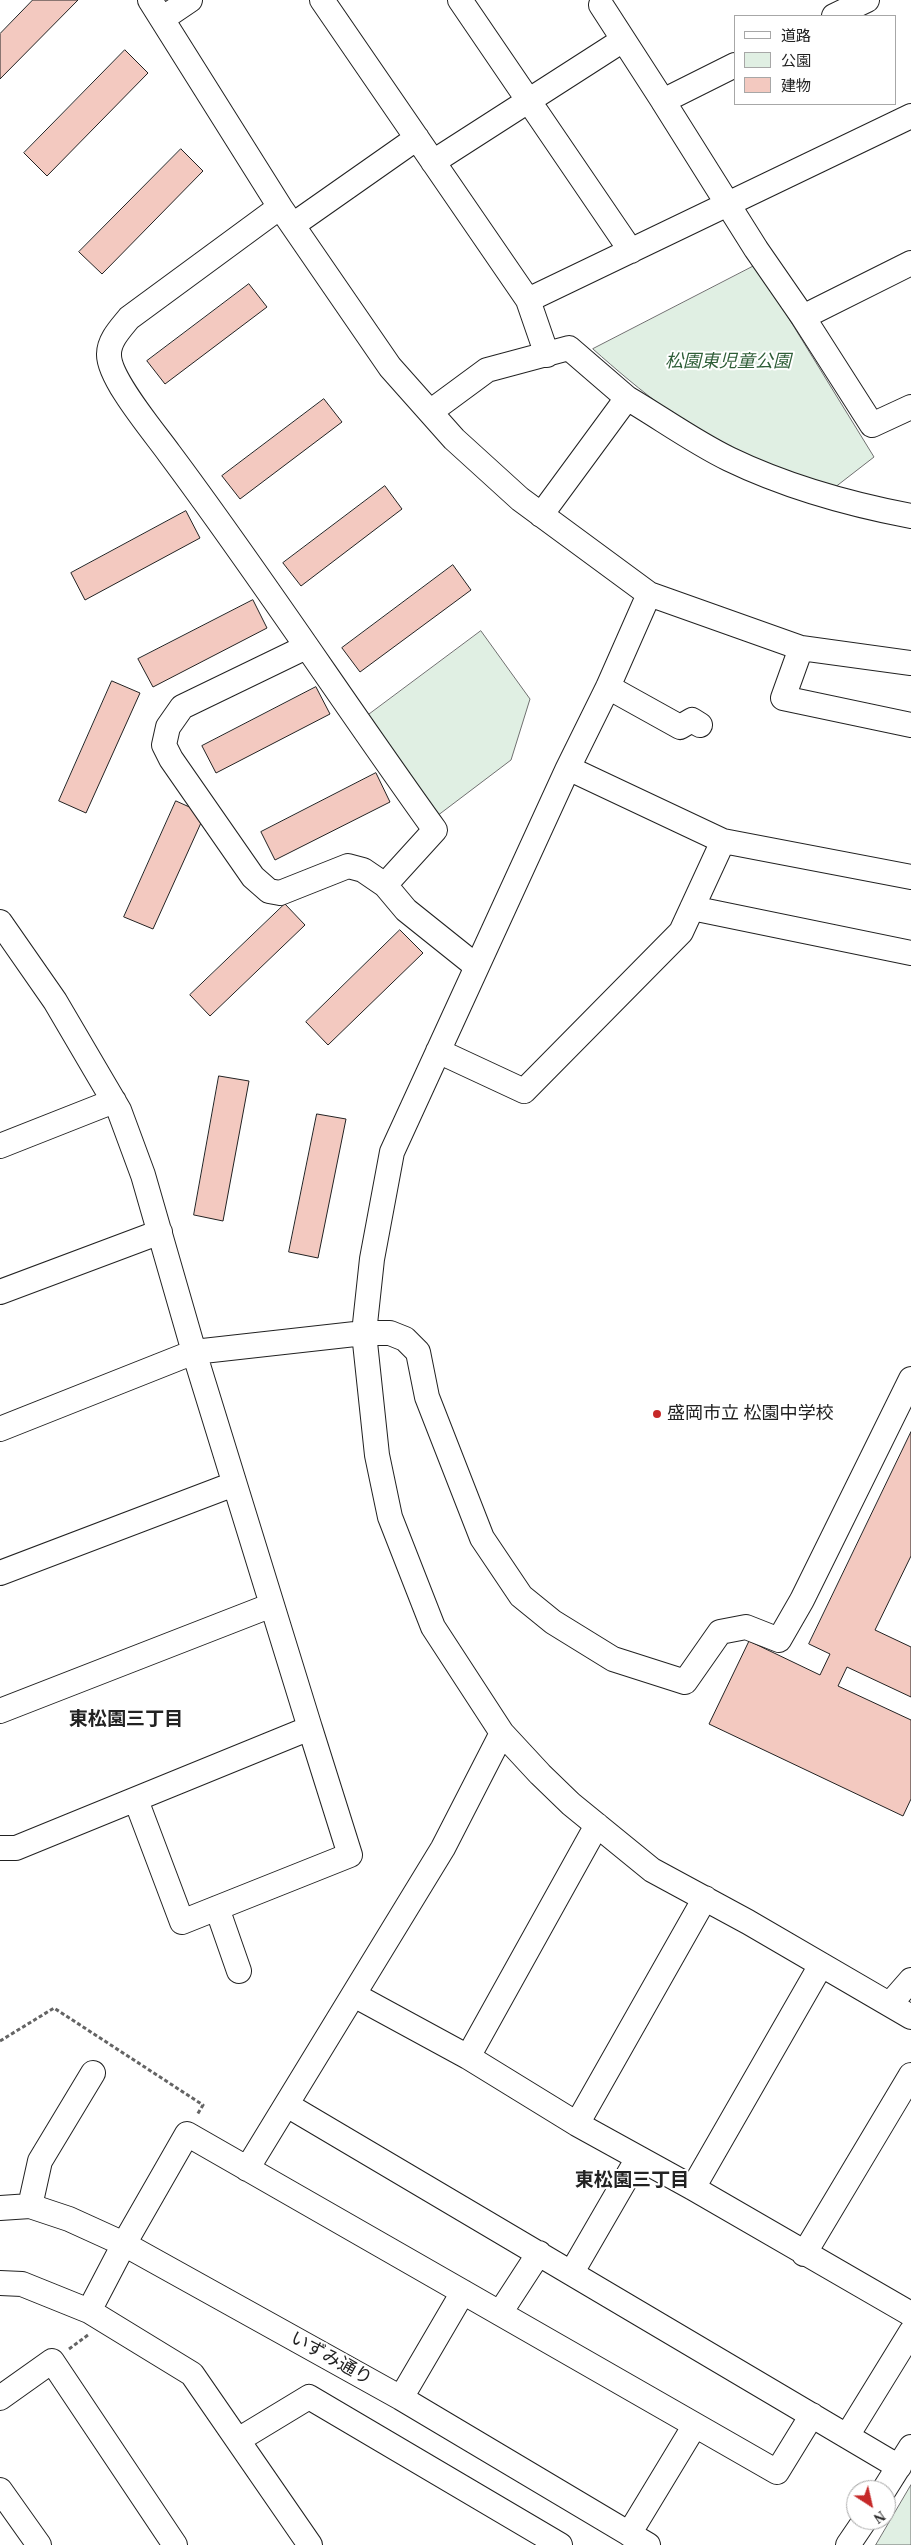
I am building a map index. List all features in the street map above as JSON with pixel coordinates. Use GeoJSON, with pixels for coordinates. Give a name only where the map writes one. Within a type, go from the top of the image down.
{"type":"FeatureCollection","features":[{"type":"Feature","properties":{"kind":"street"},"geometry":{"type":"LineString","coordinates":[[190,0],[156,9],[287,216],[390,367],[454,440],[520,500],[649,594],[801,648],[911,664]]}},
{"type":"Feature","properties":{"kind":"street"},"geometry":{"type":"LineString","coordinates":[[322,0],[528,300],[547,355]]}},
{"type":"Feature","properties":{"kind":"street"},"geometry":{"type":"LineString","coordinates":[[460,0],[631,251]]}},
{"type":"Feature","properties":{"kind":"street"},"geometry":{"type":"LineString","coordinates":[[836,15],[867,0]]}},
{"type":"Feature","properties":{"kind":"street"},"geometry":{"type":"LineString","coordinates":[[603,2],[624,40],[727,205],[803,317],[872,425],[911,407]]}},
{"type":"Feature","properties":{"kind":"street"},"geometry":{"type":"LineString","coordinates":[[434,162],[624,40]]}},
{"type":"Feature","properties":{"kind":"street"},"geometry":{"type":"LineString","coordinates":[[663,101],[734,66]]}},
{"type":"Feature","properties":{"kind":"street"},"geometry":{"type":"LineString","coordinates":[[528,300],[911,116]]}},
{"type":"Feature","properties":{"kind":"street"},"geometry":{"type":"LineString","coordinates":[[385,886],[435,830],[306,647],[236,542],[121,388],[109,354],[116,334],[129,318],[287,216],[417,138]]}},
{"type":"Feature","properties":{"kind":"street"},"geometry":{"type":"LineString","coordinates":[[803,317],[911,263]]}},
{"type":"Feature","properties":{"kind":"street"},"geometry":{"type":"LineString","coordinates":[[430,412],[486,370],[570,348],[627,398],[729,458],[796,486],[859,506],[911,516]]}},
{"type":"Feature","properties":{"kind":"street"},"geometry":{"type":"LineString","coordinates":[[541,515],[627,398]]}},
{"type":"Feature","properties":{"kind":"street"},"geometry":{"type":"LineString","coordinates":[[649,594],[608,688],[568,768],[392,1152],[372,1259],[364,1333],[377,1455],[390,1517],[433,1627],[502,1733],[540,1774],[597,1825],[652,1870],[705,1898],[911,2017]]}},
{"type":"Feature","properties":{"kind":"street"},"geometry":{"type":"LineString","coordinates":[[306,647],[182,707],[168,727],[164,745],[171,759],[253,877],[269,891],[280,893],[348,866],[363,870],[385,886],[406,910],[476,966]]}},
{"type":"Feature","properties":{"kind":"street"},"geometry":{"type":"LineString","coordinates":[[801,648],[783,698],[911,725]]}},
{"type":"Feature","properties":{"kind":"street"},"geometry":{"type":"LineString","coordinates":[[608,688],[680,727],[692,720],[700,725]]}},
{"type":"Feature","properties":{"kind":"street"},"geometry":{"type":"LineString","coordinates":[[568,768],[723,841],[911,877]]}},
{"type":"Feature","properties":{"kind":"street"},"geometry":{"type":"LineString","coordinates":[[438,1050],[524,1091],[681,932],[723,841]]}},
{"type":"Feature","properties":{"kind":"street"},"geometry":{"type":"LineString","coordinates":[[692,908],[911,953]]}},
{"type":"Feature","properties":{"kind":"street"},"geometry":{"type":"LineString","coordinates":[[0,922],[55,1001],[114,1101],[143,1175],[234,1484],[350,1855],[182,1922],[136,1800]]}},
{"type":"Feature","properties":{"kind":"street"},"geometry":{"type":"LineString","coordinates":[[0,1146],[114,1101]]}},
{"type":"Feature","properties":{"kind":"street"},"geometry":{"type":"LineString","coordinates":[[0,1292],[160,1232]]}},
{"type":"Feature","properties":{"kind":"street"},"geometry":{"type":"LineString","coordinates":[[0,1430],[194,1352],[364,1333],[390,1333],[404,1339],[418,1352],[428,1397],[482,1538],[521,1596],[553,1622],[613,1659],[685,1682],[720,1632],[746,1627],[778,1640],[802,1600],[911,1379]]}},
{"type":"Feature","properties":{"kind":"street"},"geometry":{"type":"LineString","coordinates":[[0,1573],[234,1484]]}},
{"type":"Feature","properties":{"kind":"street"},"geometry":{"type":"LineString","coordinates":[[0,1711],[272,1606]]}},
{"type":"Feature","properties":{"kind":"street"},"geometry":{"type":"LineString","coordinates":[[0,1848],[16,1848],[310,1728]]}},
{"type":"Feature","properties":{"kind":"street"},"geometry":{"type":"LineString","coordinates":[[247,2168],[443,1848],[502,1733]]}},
{"type":"Feature","properties":{"kind":"street"},"geometry":{"type":"LineString","coordinates":[[468,2057],[597,1825]]}},
{"type":"Feature","properties":{"kind":"street"},"geometry":{"type":"LineString","coordinates":[[577,2124],[705,1898]]}},
{"type":"Feature","properties":{"kind":"street"},"geometry":{"type":"LineString","coordinates":[[217,1908],[238,1971]]}},
{"type":"Feature","properties":{"kind":"street"},"geometry":{"type":"LineString","coordinates":[[693,2188],[822,1965]]}},
{"type":"Feature","properties":{"kind":"street"},"geometry":{"type":"LineString","coordinates":[[890,2004],[911,1980]]}},
{"type":"Feature","properties":{"kind":"street"},"geometry":{"type":"LineString","coordinates":[[354,1996],[468,2057],[577,2124],[693,2188],[804,2254],[911,2314]]}},
{"type":"Feature","properties":{"kind":"street"},"geometry":{"type":"LineString","coordinates":[[30,2206],[40,2161],[93,2073]]}},
{"type":"Feature","properties":{"kind":"street"},"geometry":{"type":"LineString","coordinates":[[804,2254],[911,2075]]}},
{"type":"Feature","properties":{"kind":"street"},"geometry":{"type":"LineString","coordinates":[[287,2105],[847,2436],[905,2457],[890,2480]]}},
{"type":"Feature","properties":{"kind":"street"},"geometry":{"type":"LineString","coordinates":[[97,2316],[124,2244],[187,2134],[777,2472],[812,2415]]}},
{"type":"Feature","properties":{"kind":"street"},"geometry":{"type":"LineString","coordinates":[[572,2272],[638,2158]]}},
{"type":"Feature","properties":{"kind":"street","name":"いずみ通り"},"geometry":{"type":"LineString","coordinates":[[0,2208],[30,2206],[69,2219],[124,2244],[401,2398],[639,2539]]}},
{"type":"Feature","properties":{"kind":"street"},"geometry":{"type":"LineString","coordinates":[[500,2313],[539,2253]]}},
{"type":"Feature","properties":{"kind":"street"},"geometry":{"type":"LineString","coordinates":[[0,2283],[22,2284],[97,2316],[192,2374],[310,2545]]}},
{"type":"Feature","properties":{"kind":"street"},"geometry":{"type":"LineString","coordinates":[[401,2398],[463,2292]]}},
{"type":"Feature","properties":{"kind":"street"},"geometry":{"type":"LineString","coordinates":[[847,2436],[911,2332]]}},
{"type":"Feature","properties":{"kind":"street"},"geometry":{"type":"LineString","coordinates":[[0,2398],[52,2361],[175,2545]]}},
{"type":"Feature","properties":{"kind":"street"},"geometry":{"type":"LineString","coordinates":[[238,2440],[309,2397],[560,2545]]}},
{"type":"Feature","properties":{"kind":"street"},"geometry":{"type":"LineString","coordinates":[[639,2539],[695,2425]]}},
{"type":"Feature","properties":{"kind":"street"},"geometry":{"type":"LineString","coordinates":[[1,2493],[39,2545]]}},
{"type":"Feature","properties":{"kind":"street"},"geometry":{"type":"LineString","coordinates":[[848,2545],[858,2530]]}},
{"type":"Feature","properties":{"kind":"path"},"geometry":{"type":"LineString","coordinates":[[0,2041],[54,2008],[203,2105],[187,2134]]}},
{"type":"Feature","properties":{"kind":"path"},"geometry":{"type":"LineString","coordinates":[[52,2361],[97,2316]]}},
{"type":"Feature","properties":{"kind":"green space","name":"松園東児童公園"},"geometry":{"type":"Polygon","coordinates":[[[756,265],[874,457],[834,488],[751,460],[708,437],[648,395],[593,349],[756,265]]]}},
{"type":"Feature","properties":{"kind":"green space"},"geometry":{"type":"Polygon","coordinates":[[[481,631],[530,699],[511,760],[437,816],[367,716],[481,631]]]}},
{"type":"Feature","properties":{"kind":"green space"},"geometry":{"type":"Polygon","coordinates":[[[911,2485],[911,2545],[876,2545],[885,2530],[896,2530],[896,2511],[911,2485]]]}},
{"type":"Feature","properties":{"kind":"building"},"geometry":{"type":"Polygon","coordinates":[[[33,0],[78,0],[0,79],[0,34],[33,0]]]}},
{"type":"Feature","properties":{"kind":"building"},"geometry":{"type":"Polygon","coordinates":[[[125,50],[148,73],[47,176],[24,153],[125,50]]]}},
{"type":"Feature","properties":{"kind":"building"},"geometry":{"type":"Polygon","coordinates":[[[181,149],[203,171],[102,274],[79,252],[181,149]]]}},
{"type":"Feature","properties":{"kind":"building"},"geometry":{"type":"Polygon","coordinates":[[[249,284],[267,307],[165,384],[147,361],[249,284]]]}},
{"type":"Feature","properties":{"kind":"building"},"geometry":{"type":"Polygon","coordinates":[[[324,399],[342,422],[240,499],[222,476],[324,399]]]}},
{"type":"Feature","properties":{"kind":"building"},"geometry":{"type":"Polygon","coordinates":[[[385,486],[402,509],[301,586],[283,563],[385,486]]]}},
{"type":"Feature","properties":{"kind":"building"},"geometry":{"type":"Polygon","coordinates":[[[186,511],[200,538],[85,600],[71,573],[186,511]]]}},
{"type":"Feature","properties":{"kind":"building"},"geometry":{"type":"Polygon","coordinates":[[[453,565],[471,590],[360,672],[342,648],[453,565]]]}},
{"type":"Feature","properties":{"kind":"building"},"geometry":{"type":"Polygon","coordinates":[[[253,600],[267,628],[153,687],[138,659],[253,600]]]}},
{"type":"Feature","properties":{"kind":"building"},"geometry":{"type":"Polygon","coordinates":[[[112,681],[140,693],[86,813],[59,801],[112,681]]]}},
{"type":"Feature","properties":{"kind":"building"},"geometry":{"type":"Polygon","coordinates":[[[316,687],[330,714],[216,773],[202,746],[316,687]]]}},
{"type":"Feature","properties":{"kind":"building"},"geometry":{"type":"Polygon","coordinates":[[[376,773],[390,802],[275,860],[261,832],[376,773]]]}},
{"type":"Feature","properties":{"kind":"building"},"geometry":{"type":"Polygon","coordinates":[[[176,801],[205,814],[153,929],[124,917],[176,801]]]}},
{"type":"Feature","properties":{"kind":"building"},"geometry":{"type":"Polygon","coordinates":[[[285,904],[305,925],[210,1016],[190,995],[285,904]]]}},
{"type":"Feature","properties":{"kind":"building"},"geometry":{"type":"Polygon","coordinates":[[[400,930],[423,953],[328,1045],[306,1022],[400,930]]]}},
{"type":"Feature","properties":{"kind":"building"},"geometry":{"type":"Polygon","coordinates":[[[219,1076],[249,1081],[223,1221],[194,1215],[219,1076]]]}},
{"type":"Feature","properties":{"kind":"building"},"geometry":{"type":"Polygon","coordinates":[[[317,1114],[346,1119],[318,1258],[289,1252],[317,1114]]]}},
{"type":"Feature","properties":{"kind":"building"},"geometry":{"type":"Polygon","coordinates":[[[911,1432],[911,1556],[875,1630],[911,1647],[911,1697],[847,1667],[838,1686],[911,1720],[911,1799],[903,1816],[709,1724],[749,1641],[820,1675],[830,1654],[809,1644],[911,1432]]]}},
{"type":"Feature","properties":{"kind":"place","name":"盛岡市立 松園中学校"},"geometry":{"type":"Point","coordinates":[657,1414]}},
{"type":"Feature","properties":{"kind":"district","name":"東松園三丁目"},"geometry":{"type":"Point","coordinates":[126,1720]}},
{"type":"Feature","properties":{"kind":"district","name":"東松園三丁目"},"geometry":{"type":"Point","coordinates":[632,2181]}}]}
